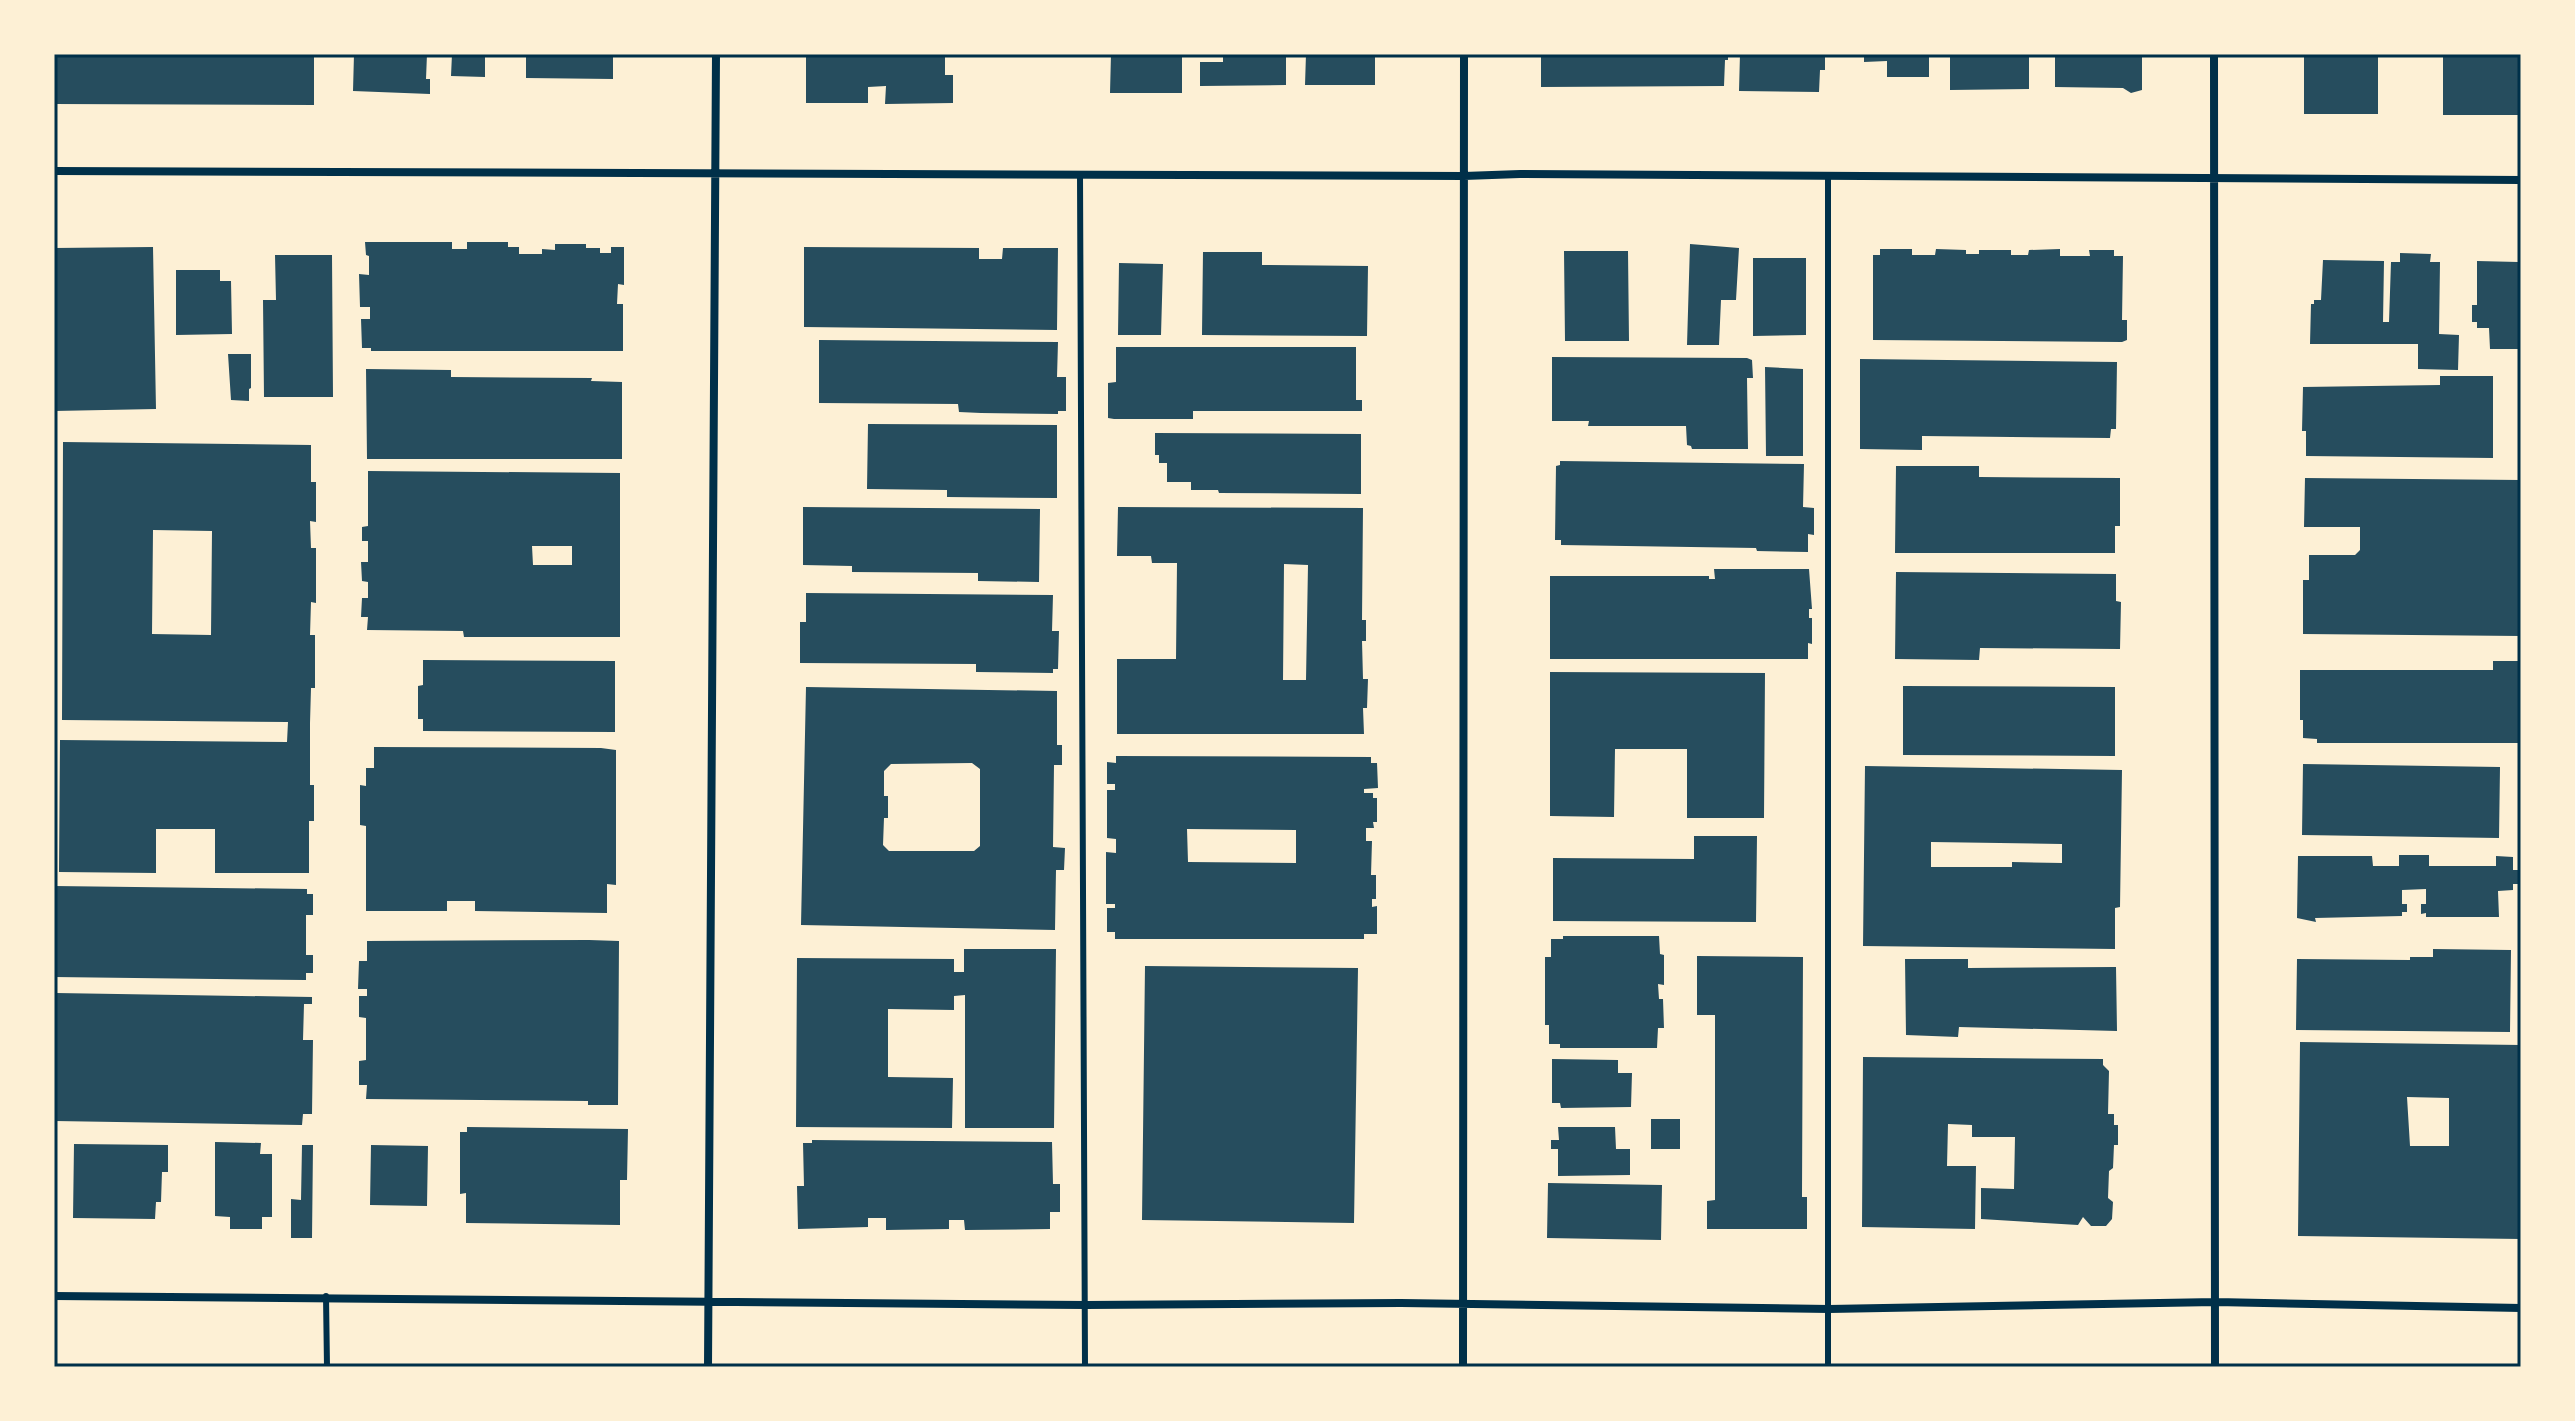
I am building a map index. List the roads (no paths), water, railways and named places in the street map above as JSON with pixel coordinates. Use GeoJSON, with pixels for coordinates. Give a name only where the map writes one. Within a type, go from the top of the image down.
{"type":"FeatureCollection","features":[{"type":"Feature","properties":{"kind":"street"},"geometry":{"type":"LineString","coordinates":[[708,1367],[716,54]]}},
{"type":"Feature","properties":{"kind":"street"},"geometry":{"type":"LineString","coordinates":[[1463,1367],[1464,54]]}},
{"type":"Feature","properties":{"kind":"street"},"geometry":{"type":"LineString","coordinates":[[2214,54],[2215,1367]]}},
{"type":"Feature","properties":{"kind":"street"},"geometry":{"type":"LineString","coordinates":[[54,171],[2521,180]]}},
{"type":"Feature","properties":{"kind":"street"},"geometry":{"type":"LineString","coordinates":[[54,1296],[1829,1309],[2216,1302],[2521,1308]]}},
{"type":"Feature","properties":{"kind":"lane"},"geometry":{"type":"LineString","coordinates":[[1080,174],[1085,1367]]}},
{"type":"Feature","properties":{"kind":"lane"},"geometry":{"type":"LineString","coordinates":[[1828,177],[1828,1367]]}},
{"type":"Feature","properties":{"kind":"lane"},"geometry":{"type":"LineString","coordinates":[[326,1296],[327,1367]]}}]}
